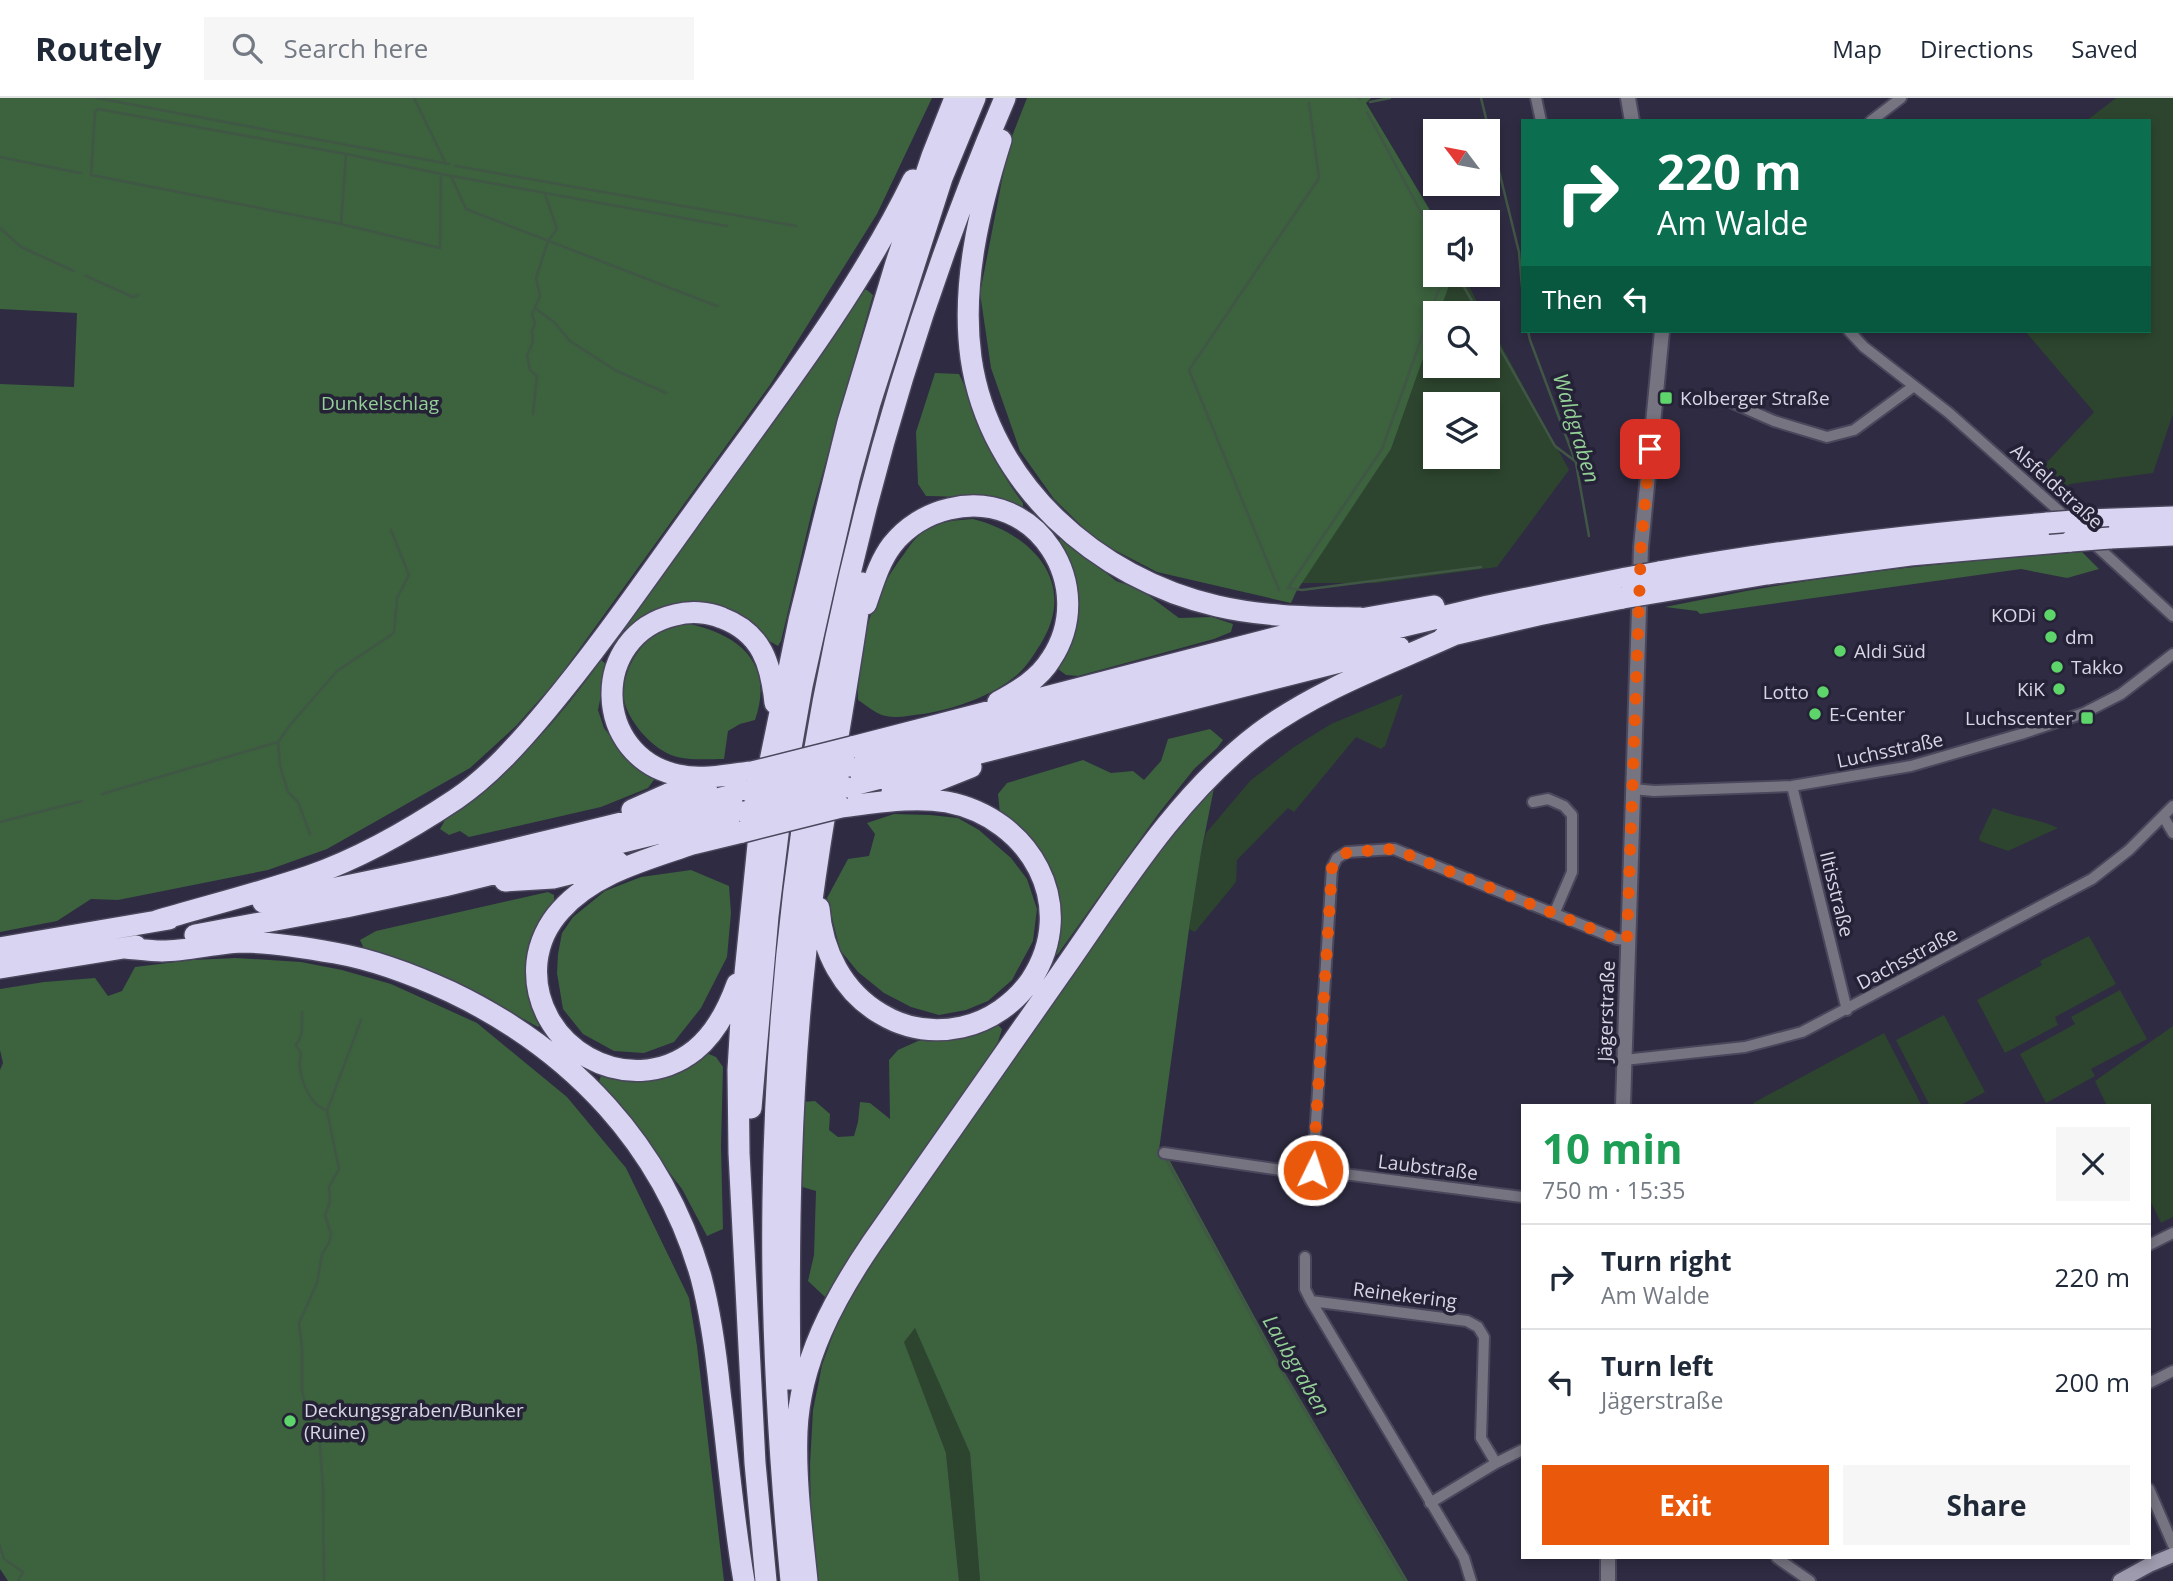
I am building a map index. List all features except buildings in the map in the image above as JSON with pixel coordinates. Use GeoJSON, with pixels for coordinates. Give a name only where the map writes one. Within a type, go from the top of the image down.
{"type":"FeatureCollection","features":[{"type":"Feature","properties":{"kind":"highway"},"geometry":{"type":"LineString","coordinates":[[156,921],[310,876],[400,834],[458,798],[524,737],[614,625],[834,317],[888,228],[926,153],[948,98]]}},
{"type":"Feature","properties":{"kind":"highway"},"geometry":{"type":"LineString","coordinates":[[766,1581],[755,1463],[738,1153],[738,1070],[746,955],[763,795],[820,528],[848,422],[896,263],[932,156],[955,98]]}},
{"type":"Feature","properties":{"kind":"highway"},"geometry":{"type":"LineString","coordinates":[[746,1278],[747,1178],[768,916],[783,793],[802,686],[849,479],[870,403],[942,178],[975,98]]}},
{"type":"Feature","properties":{"kind":"highway"},"geometry":{"type":"LineString","coordinates":[[791,1581],[778,1429],[773,1201],[783,1006],[804,814],[838,628],[903,376],[932,286],[1005,98]]}},
{"type":"Feature","properties":{"kind":"highway"},"geometry":{"type":"LineString","coordinates":[[1014,98],[976,231],[968,315],[975,381],[996,435],[1017,472],[1040,503],[1074,537],[1105,560],[1157,587],[1216,606],[1252,612],[1299,617],[1360,618]]}},
{"type":"Feature","properties":{"kind":"highway"},"geometry":{"type":"LineString","coordinates":[[804,1581],[794,1502],[789,1316],[792,1140],[800,1009],[806,948],[835,746],[854,639],[875,477]]}},
{"type":"Feature","properties":{"kind":"highway"},"geometry":{"type":"LineString","coordinates":[[846,777],[1000,701],[1032,680],[1051,661],[1064,634],[1069,599],[1062,568],[1046,541],[1028,524],[1005,513],[978,507],[954,508],[919,521],[900,537],[885,557],[854,639]]}},
{"type":"Feature","properties":{"kind":"highway"},"geometry":{"type":"LineString","coordinates":[[0,968],[125,948],[444,886],[747,802],[1488,606],[1659,582],[1765,554],[1910,535],[2087,520],[2173,517]]}},
{"type":"Feature","properties":{"kind":"highway"},"geometry":{"type":"LineString","coordinates":[[1659,582],[1767,574],[1896,557],[2070,541],[2173,535]]}},
{"type":"Feature","properties":{"kind":"highway"},"geometry":{"type":"LineString","coordinates":[[0,948],[339,888],[600,829],[747,802],[846,777],[1041,738],[1625,588]]}},
{"type":"Feature","properties":{"kind":"highway"},"geometry":{"type":"LineString","coordinates":[[965,717],[1360,618],[1453,603],[1488,606]]}},
{"type":"Feature","properties":{"kind":"highway"},"geometry":{"type":"LineString","coordinates":[[747,802],[708,777],[685,777],[656,768],[635,753],[621,733],[612,710],[612,682],[621,657],[636,636],[666,617],[694,613],[718,616],[751,636],[765,657],[772,680],[777,723]]}},
{"type":"Feature","properties":{"kind":"highway"},"geometry":{"type":"LineString","coordinates":[[804,1581],[797,1466],[797,1430],[803,1387],[828,1316],[872,1243],[1113,899],[1162,831],[1197,789],[1242,747],[1294,709],[1353,678],[1458,633]]}},
{"type":"Feature","properties":{"kind":"highway"},"geometry":{"type":"LineString","coordinates":[[819,859],[820,920],[830,956],[843,979],[860,1000],[891,1020],[916,1028],[936,1030],[977,1023],[1012,1002],[1027,985],[1041,962],[1049,928],[1046,890],[1025,845],[988,817],[946,802],[910,800],[846,777]]}},
{"type":"Feature","properties":{"kind":"highway"},"geometry":{"type":"LineString","coordinates":[[746,955],[732,998],[719,1024],[694,1051],[669,1064],[645,1070],[618,1069],[582,1055],[562,1037],[547,1016],[539,991],[538,957],[549,926],[561,910],[583,890],[615,871],[692,844],[747,802]]}},
{"type":"Feature","properties":{"kind":"highway"},"geometry":{"type":"LineString","coordinates":[[444,886],[553,878],[692,844]]}},
{"type":"Feature","properties":{"kind":"highway"},"geometry":{"type":"LineString","coordinates":[[125,948],[163,951],[245,942],[338,954],[377,963],[428,981],[513,1024],[578,1075],[605,1102],[673,1203],[701,1277],[715,1350],[744,1581]]}},
{"type":"Feature","properties":{"kind":"main road"},"geometry":{"type":"LineString","coordinates":[[2120,1581],[2173,1555]]}},
{"type":"Feature","properties":{"kind":"street"},"geometry":{"type":"LineString","coordinates":[[1536,98],[1541,119]]}},
{"type":"Feature","properties":{"kind":"street"},"geometry":{"type":"LineString","coordinates":[[1628,98],[1632,119]]}},
{"type":"Feature","properties":{"kind":"street"},"geometry":{"type":"LineString","coordinates":[[1874,119],[1901,98]]}},
{"type":"Feature","properties":{"kind":"street","name":"Jägerstraße"},"geometry":{"type":"LineString","coordinates":[[1623,1104],[1641,547],[1662,333]]}},
{"type":"Feature","properties":{"kind":"street","name":"Alsfeldstraße"},"geometry":{"type":"LineString","coordinates":[[1851,333],[1864,347],[1998,456],[2173,616]]}},
{"type":"Feature","properties":{"kind":"street"},"geometry":{"type":"LineString","coordinates":[[1733,403],[1774,421],[1827,437],[1854,430],[1914,386]]}},
{"type":"Feature","properties":{"kind":"street","name":"Luchsstraße"},"geometry":{"type":"LineString","coordinates":[[1633,789],[1654,791],[1792,786],[1910,766],[2084,713],[2121,694],[2173,654]]}},
{"type":"Feature","properties":{"kind":"street","name":"Iltisstraße"},"geometry":{"type":"LineString","coordinates":[[1792,786],[1847,1010]]}},
{"type":"Feature","properties":{"kind":"street"},"geometry":{"type":"LineString","coordinates":[[1533,802],[1548,799],[1564,806],[1572,815],[1572,872],[1554,914]]}},
{"type":"Feature","properties":{"kind":"street","name":"Dachsstraße"},"geometry":{"type":"LineString","coordinates":[[1624,1060],[1723,1050],[1766,1043],[1802,1032],[2092,879],[2129,850],[2173,806]]}},
{"type":"Feature","properties":{"kind":"street"},"geometry":{"type":"LineString","coordinates":[[2164,816],[2173,833]]}},
{"type":"Feature","properties":{"kind":"street"},"geometry":{"type":"LineString","coordinates":[[1313,1170],[1332,868],[1338,858],[1348,852],[1394,849],[1617,939],[1627,940]]}},
{"type":"Feature","properties":{"kind":"street","name":"Laubstraße"},"geometry":{"type":"LineString","coordinates":[[1164,1153],[1309,1174],[1313,1170],[1521,1197]]}},
{"type":"Feature","properties":{"kind":"street"},"geometry":{"type":"LineString","coordinates":[[2151,1244],[2173,1233]]}},
{"type":"Feature","properties":{"kind":"street"},"geometry":{"type":"LineString","coordinates":[[1305,1257],[1305,1289],[1311,1301],[1464,1558],[1471,1581]]}},
{"type":"Feature","properties":{"kind":"street","name":"Reinekering"},"geometry":{"type":"LineString","coordinates":[[1311,1301],[1466,1321],[1478,1326],[1484,1337],[1481,1438],[1496,1463]]}},
{"type":"Feature","properties":{"kind":"street"},"geometry":{"type":"LineString","coordinates":[[2151,1383],[2173,1371]]}},
{"type":"Feature","properties":{"kind":"street"},"geometry":{"type":"LineString","coordinates":[[1430,1503],[1521,1450]]}},
{"type":"Feature","properties":{"kind":"street"},"geometry":{"type":"LineString","coordinates":[[2151,1494],[2173,1545]]}},
{"type":"Feature","properties":{"kind":"street"},"geometry":{"type":"LineString","coordinates":[[1608,1559],[1608,1581]]}},
{"type":"Feature","properties":{"kind":"street"},"geometry":{"type":"LineString","coordinates":[[1778,1559],[1810,1581]]}},
{"type":"Feature","properties":{"kind":"green space","name":"Dunkelschlag"},"geometry":{"type":"Polygon","coordinates":[[[0,98],[932,98],[877,214],[770,385],[557,680],[516,726],[470,768],[327,849],[268,870],[118,900],[91,899],[57,921],[0,932],[0,384],[74,387],[77,313],[0,309],[0,98]]]}},
{"type":"Feature","properties":{"kind":"green space"},"geometry":{"type":"Polygon","coordinates":[[[1027,98],[1371,98],[1366,103],[1430,210],[1423,210],[1423,287],[1449,287],[1443,301],[1423,301],[1423,359],[1391,449],[1291,603],[1157,572],[1097,541],[1054,499],[1020,451],[991,368],[980,293],[1009,144],[1027,98]]]}},
{"type":"Feature","properties":{"kind":"green space"},"geometry":{"type":"Polygon","coordinates":[[[2116,98],[2173,98],[2173,414],[2153,473],[2070,484],[2053,494],[2034,476],[2094,412],[2027,333],[2151,333],[2151,119],[2089,119],[2116,98]]]}},
{"type":"Feature","properties":{"kind":"green space"},"geometry":{"type":"Polygon","coordinates":[[[1449,287],[1469,287],[1477,301],[1443,301],[1449,287]]]}},
{"type":"Feature","properties":{"kind":"green space"},"geometry":{"type":"Polygon","coordinates":[[[861,289],[873,295],[812,511],[778,646],[756,628],[707,608],[626,632],[624,625],[630,616],[758,442],[861,289]]]}},
{"type":"Feature","properties":{"kind":"green space"},"geometry":{"type":"Polygon","coordinates":[[[1500,343],[1569,470],[1497,567],[1376,583],[1301,583],[1391,449],[1423,359],[1423,378],[1500,378],[1500,343]]]}},
{"type":"Feature","properties":{"kind":"green space"},"geometry":{"type":"Polygon","coordinates":[[[935,373],[959,374],[989,446],[1008,482],[1023,503],[1023,510],[975,500],[926,496],[918,484],[916,432],[935,373]]]}},
{"type":"Feature","properties":{"kind":"green space"},"geometry":{"type":"Polygon","coordinates":[[[973,519],[1014,536],[1031,549],[1044,565],[1052,582],[1054,602],[1051,623],[1026,665],[1017,675],[996,689],[973,701],[935,712],[900,717],[879,714],[858,700],[864,641],[882,588],[909,547],[923,532],[943,523],[973,519]]]}},
{"type":"Feature","properties":{"kind":"green space"},"geometry":{"type":"Polygon","coordinates":[[[1063,537],[1116,581],[1140,589],[1179,618],[1212,617],[1233,624],[1231,632],[1078,676],[1066,675],[1058,669],[1074,633],[1078,606],[1076,592],[1056,542],[1063,537]]]}},
{"type":"Feature","properties":{"kind":"green space"},"geometry":{"type":"Polygon","coordinates":[[[2082,552],[2099,569],[2067,578],[2021,569],[1700,614],[1697,611],[1665,607],[1761,588],[1851,575],[2082,552]]]}},
{"type":"Feature","properties":{"kind":"green space"},"geometry":{"type":"Polygon","coordinates":[[[681,622],[718,633],[734,642],[746,652],[755,665],[760,681],[760,699],[755,720],[728,731],[724,759],[690,759],[667,753],[641,732],[625,704],[624,683],[638,652],[661,630],[681,622]]]}},
{"type":"Feature","properties":{"kind":"green space"},"geometry":{"type":"Polygon","coordinates":[[[601,660],[607,665],[598,710],[604,728],[640,769],[656,777],[648,788],[601,807],[469,837],[460,831],[449,835],[440,829],[445,820],[490,785],[530,747],[601,660]]]}},
{"type":"Feature","properties":{"kind":"green space"},"geometry":{"type":"Polygon","coordinates":[[[1403,694],[1385,746],[1381,749],[1356,737],[1294,812],[1288,808],[1237,860],[1236,882],[1195,932],[1189,929],[1206,833],[1251,780],[1294,747],[1331,724],[1403,694]]]}},
{"type":"Feature","properties":{"kind":"green space"},"geometry":{"type":"Polygon","coordinates":[[[1210,729],[1223,740],[1194,769],[1159,813],[1058,954],[1051,959],[1057,916],[1000,814],[998,794],[1007,783],[1083,760],[1111,773],[1133,771],[1144,780],[1161,761],[1168,739],[1210,729]]]}},
{"type":"Feature","properties":{"kind":"green space"},"geometry":{"type":"Polygon","coordinates":[[[1215,783],[1189,929],[1159,1150],[1165,1152],[1285,1373],[1408,1581],[980,1581],[970,1453],[915,1328],[904,1342],[946,1453],[959,1581],[817,1581],[811,1522],[813,1410],[822,1365],[842,1310],[902,1218],[1138,878],[1215,783]]]}},
{"type":"Feature","properties":{"kind":"green space"},"geometry":{"type":"Polygon","coordinates":[[[1993,808],[2058,828],[2008,851],[1980,841],[1993,808]]]}},
{"type":"Feature","properties":{"kind":"green space"},"geometry":{"type":"Polygon","coordinates":[[[894,814],[958,818],[979,830],[1011,858],[1027,879],[1037,909],[1033,941],[1012,980],[988,1001],[966,1010],[939,1015],[911,1007],[884,993],[858,972],[840,950],[827,898],[848,859],[869,856],[875,834],[867,823],[894,814]]]}},
{"type":"Feature","properties":{"kind":"green space"},"geometry":{"type":"Polygon","coordinates":[[[691,870],[729,886],[731,913],[727,957],[701,1008],[674,1042],[644,1053],[614,1051],[583,1034],[563,1009],[557,973],[562,933],[573,917],[605,891],[641,877],[691,870]]]}},
{"type":"Feature","properties":{"kind":"green space"},"geometry":{"type":"Polygon","coordinates":[[[548,892],[554,895],[554,900],[541,922],[542,1024],[538,1027],[428,970],[365,951],[360,940],[376,931],[548,892]]]}},
{"type":"Feature","properties":{"kind":"green space"},"geometry":{"type":"Polygon","coordinates":[[[2089,936],[2116,984],[2055,1017],[2058,1025],[2005,1053],[1977,1000],[2042,965],[2040,961],[2089,936]]]}},
{"type":"Feature","properties":{"kind":"green space"},"geometry":{"type":"Polygon","coordinates":[[[236,958],[301,962],[342,970],[391,984],[477,1023],[567,1097],[626,1168],[689,1298],[724,1581],[8,1581],[0,1569],[0,1070],[3,1063],[0,1050],[0,989],[95,978],[108,996],[122,991],[135,967],[236,958]]]}},
{"type":"Feature","properties":{"kind":"green space"},"geometry":{"type":"Polygon","coordinates":[[[2120,990],[2147,1039],[2091,1069],[2095,1076],[2046,1103],[2020,1054],[2075,1024],[2071,1017],[2120,990]]]}},
{"type":"Feature","properties":{"kind":"green space"},"geometry":{"type":"Polygon","coordinates":[[[1944,1015],[1985,1092],[1963,1104],[1929,1104],[1896,1040],[1944,1015]]]}},
{"type":"Feature","properties":{"kind":"green space"},"geometry":{"type":"Polygon","coordinates":[[[995,1022],[1002,1029],[998,1042],[978,1075],[825,1297],[808,1281],[814,1255],[816,1191],[799,1186],[803,1102],[815,1101],[830,1114],[829,1130],[838,1137],[854,1136],[860,1102],[870,1103],[890,1119],[889,1060],[898,1050],[918,1041],[940,1038],[995,1022]]]}},
{"type":"Feature","properties":{"kind":"green space"},"geometry":{"type":"Polygon","coordinates":[[[2173,1026],[2173,1217],[2161,1223],[2151,1202],[2151,1104],[2106,1104],[2095,1081],[2173,1026]]]}},
{"type":"Feature","properties":{"kind":"green space"},"geometry":{"type":"Polygon","coordinates":[[[1884,1033],[1921,1104],[1754,1104],[1884,1033]]]}},
{"type":"Feature","properties":{"kind":"green space"},"geometry":{"type":"Polygon","coordinates":[[[704,1052],[716,1057],[723,1067],[723,1229],[707,1236],[682,1189],[639,1133],[597,1088],[602,1072],[704,1052]]]}},
{"type":"Feature","properties":{"kind":"green space"},"geometry":{"type":"Polygon","coordinates":[[[915,1327],[970,1453],[980,1581],[959,1581],[946,1453],[903,1341],[915,1327]]]}},
{"type":"Feature","properties":{"kind":"waterway"},"geometry":{"type":"LineString","coordinates":[[97,98],[449,164]]}},
{"type":"Feature","properties":{"kind":"waterway"},"geometry":{"type":"LineString","coordinates":[[414,98],[446,164]]}},
{"type":"Feature","properties":{"kind":"waterway"},"geometry":{"type":"LineString","coordinates":[[1370,102],[1390,98]]}},
{"type":"Feature","properties":{"kind":"waterway","name":"Waldgraben"},"geometry":{"type":"LineString","coordinates":[[1481,98],[1519,252],[1521,275]]}},
{"type":"Feature","properties":{"kind":"waterway"},"geometry":{"type":"LineString","coordinates":[[1279,590],[1189,370],[1319,178],[1309,103]]}},
{"type":"Feature","properties":{"kind":"waterway"},"geometry":{"type":"LineString","coordinates":[[441,175],[440,248],[341,224],[91,175],[95,112],[98,109],[451,176],[466,209],[717,306]]}},
{"type":"Feature","properties":{"kind":"waterway"},"geometry":{"type":"LineString","coordinates":[[1367,112],[1423,216]]}},
{"type":"Feature","properties":{"kind":"waterway"},"geometry":{"type":"LineString","coordinates":[[341,224],[346,154]]}},
{"type":"Feature","properties":{"kind":"waterway"},"geometry":{"type":"LineString","coordinates":[[0,157],[80,173]]}},
{"type":"Feature","properties":{"kind":"waterway"},"geometry":{"type":"LineString","coordinates":[[456,166],[796,226]]}},
{"type":"Feature","properties":{"kind":"waterway"},"geometry":{"type":"LineString","coordinates":[[452,176],[727,226]]}},
{"type":"Feature","properties":{"kind":"waterway"},"geometry":{"type":"LineString","coordinates":[[533,414],[537,376],[530,370],[527,355],[533,342],[532,331],[535,323],[532,314],[540,296],[536,278],[548,241],[557,229],[545,194]]}},
{"type":"Feature","properties":{"kind":"waterway"},"geometry":{"type":"LineString","coordinates":[[0,228],[21,247],[74,271]]}},
{"type":"Feature","properties":{"kind":"waterway"},"geometry":{"type":"LineString","coordinates":[[86,276],[133,297],[138,295]]}},
{"type":"Feature","properties":{"kind":"waterway"},"geometry":{"type":"LineString","coordinates":[[1440,287],[1382,449],[1288,588],[1302,590],[1481,567]]}},
{"type":"Feature","properties":{"kind":"waterway"},"geometry":{"type":"LineString","coordinates":[[1464,287],[1472,301]]}},
{"type":"Feature","properties":{"kind":"waterway"},"geometry":{"type":"LineString","coordinates":[[535,308],[554,322],[570,341],[615,370],[666,393]]}},
{"type":"Feature","properties":{"kind":"waterway","name":"Waldgraben"},"geometry":{"type":"LineString","coordinates":[[1528,333],[1576,463],[1589,536]]}},
{"type":"Feature","properties":{"kind":"waterway"},"geometry":{"type":"LineString","coordinates":[[1500,348],[1555,446],[1575,461]]}},
{"type":"Feature","properties":{"kind":"waterway"},"geometry":{"type":"LineString","coordinates":[[102,794],[278,742],[337,671],[394,633],[397,598],[409,575],[391,530]]}},
{"type":"Feature","properties":{"kind":"waterway"},"geometry":{"type":"LineString","coordinates":[[278,742],[280,766],[288,792],[298,802],[310,834]]}},
{"type":"Feature","properties":{"kind":"waterway"},"geometry":{"type":"LineString","coordinates":[[0,822],[82,801]]}},
{"type":"Feature","properties":{"kind":"waterway"},"geometry":{"type":"LineString","coordinates":[[302,1012],[302,1033],[296,1045],[301,1054],[302,1078],[314,1101],[326,1110]]}},
{"type":"Feature","properties":{"kind":"waterway"},"geometry":{"type":"LineString","coordinates":[[307,1410],[302,1391],[299,1323],[317,1283],[322,1254],[329,1243],[331,1234],[325,1215],[330,1202],[329,1187],[339,1169],[327,1111],[361,1020]]}},
{"type":"Feature","properties":{"kind":"waterway","name":"Laubgraben"},"geometry":{"type":"LineString","coordinates":[[1167,1161],[1277,1363],[1405,1581]]}},
{"type":"Feature","properties":{"kind":"waterway"},"geometry":{"type":"LineString","coordinates":[[320,1445],[324,1581]]}},
{"type":"Feature","properties":{"kind":"waterway"},"geometry":{"type":"LineString","coordinates":[[0,1546],[4,1559],[23,1572],[18,1581]]}},
{"type":"Feature","properties":{"kind":"place","name":"Kolberger Straße"},"geometry":{"type":"Point","coordinates":[1666,398]}},
{"type":"Feature","properties":{"kind":"place","name":"KODi"},"geometry":{"type":"Point","coordinates":[2050,615]}},
{"type":"Feature","properties":{"kind":"place","name":"dm"},"geometry":{"type":"Point","coordinates":[2051,637]}},
{"type":"Feature","properties":{"kind":"place","name":"Aldi Süd"},"geometry":{"type":"Point","coordinates":[1840,651]}},
{"type":"Feature","properties":{"kind":"place","name":"Takko"},"geometry":{"type":"Point","coordinates":[2057,667]}},
{"type":"Feature","properties":{"kind":"place","name":"KiK"},"geometry":{"type":"Point","coordinates":[2059,689]}},
{"type":"Feature","properties":{"kind":"place","name":"Lotto"},"geometry":{"type":"Point","coordinates":[1823,692]}},
{"type":"Feature","properties":{"kind":"place","name":"E-Center"},"geometry":{"type":"Point","coordinates":[1815,714]}},
{"type":"Feature","properties":{"kind":"place","name":"Luchscenter"},"geometry":{"type":"Point","coordinates":[2087,718]}},
{"type":"Feature","properties":{"kind":"place","name":"Deckungsgraben/Bunker (Ruine)"},"geometry":{"type":"Point","coordinates":[290,1421]}},
{"type":"Feature","properties":{"kind":"route"},"geometry":{"type":"LineString","coordinates":[[1313,1170],[1332,868],[1343,853],[1394,849],[1617,939],[1627,940],[1641,547],[1650,449]]}}]}
